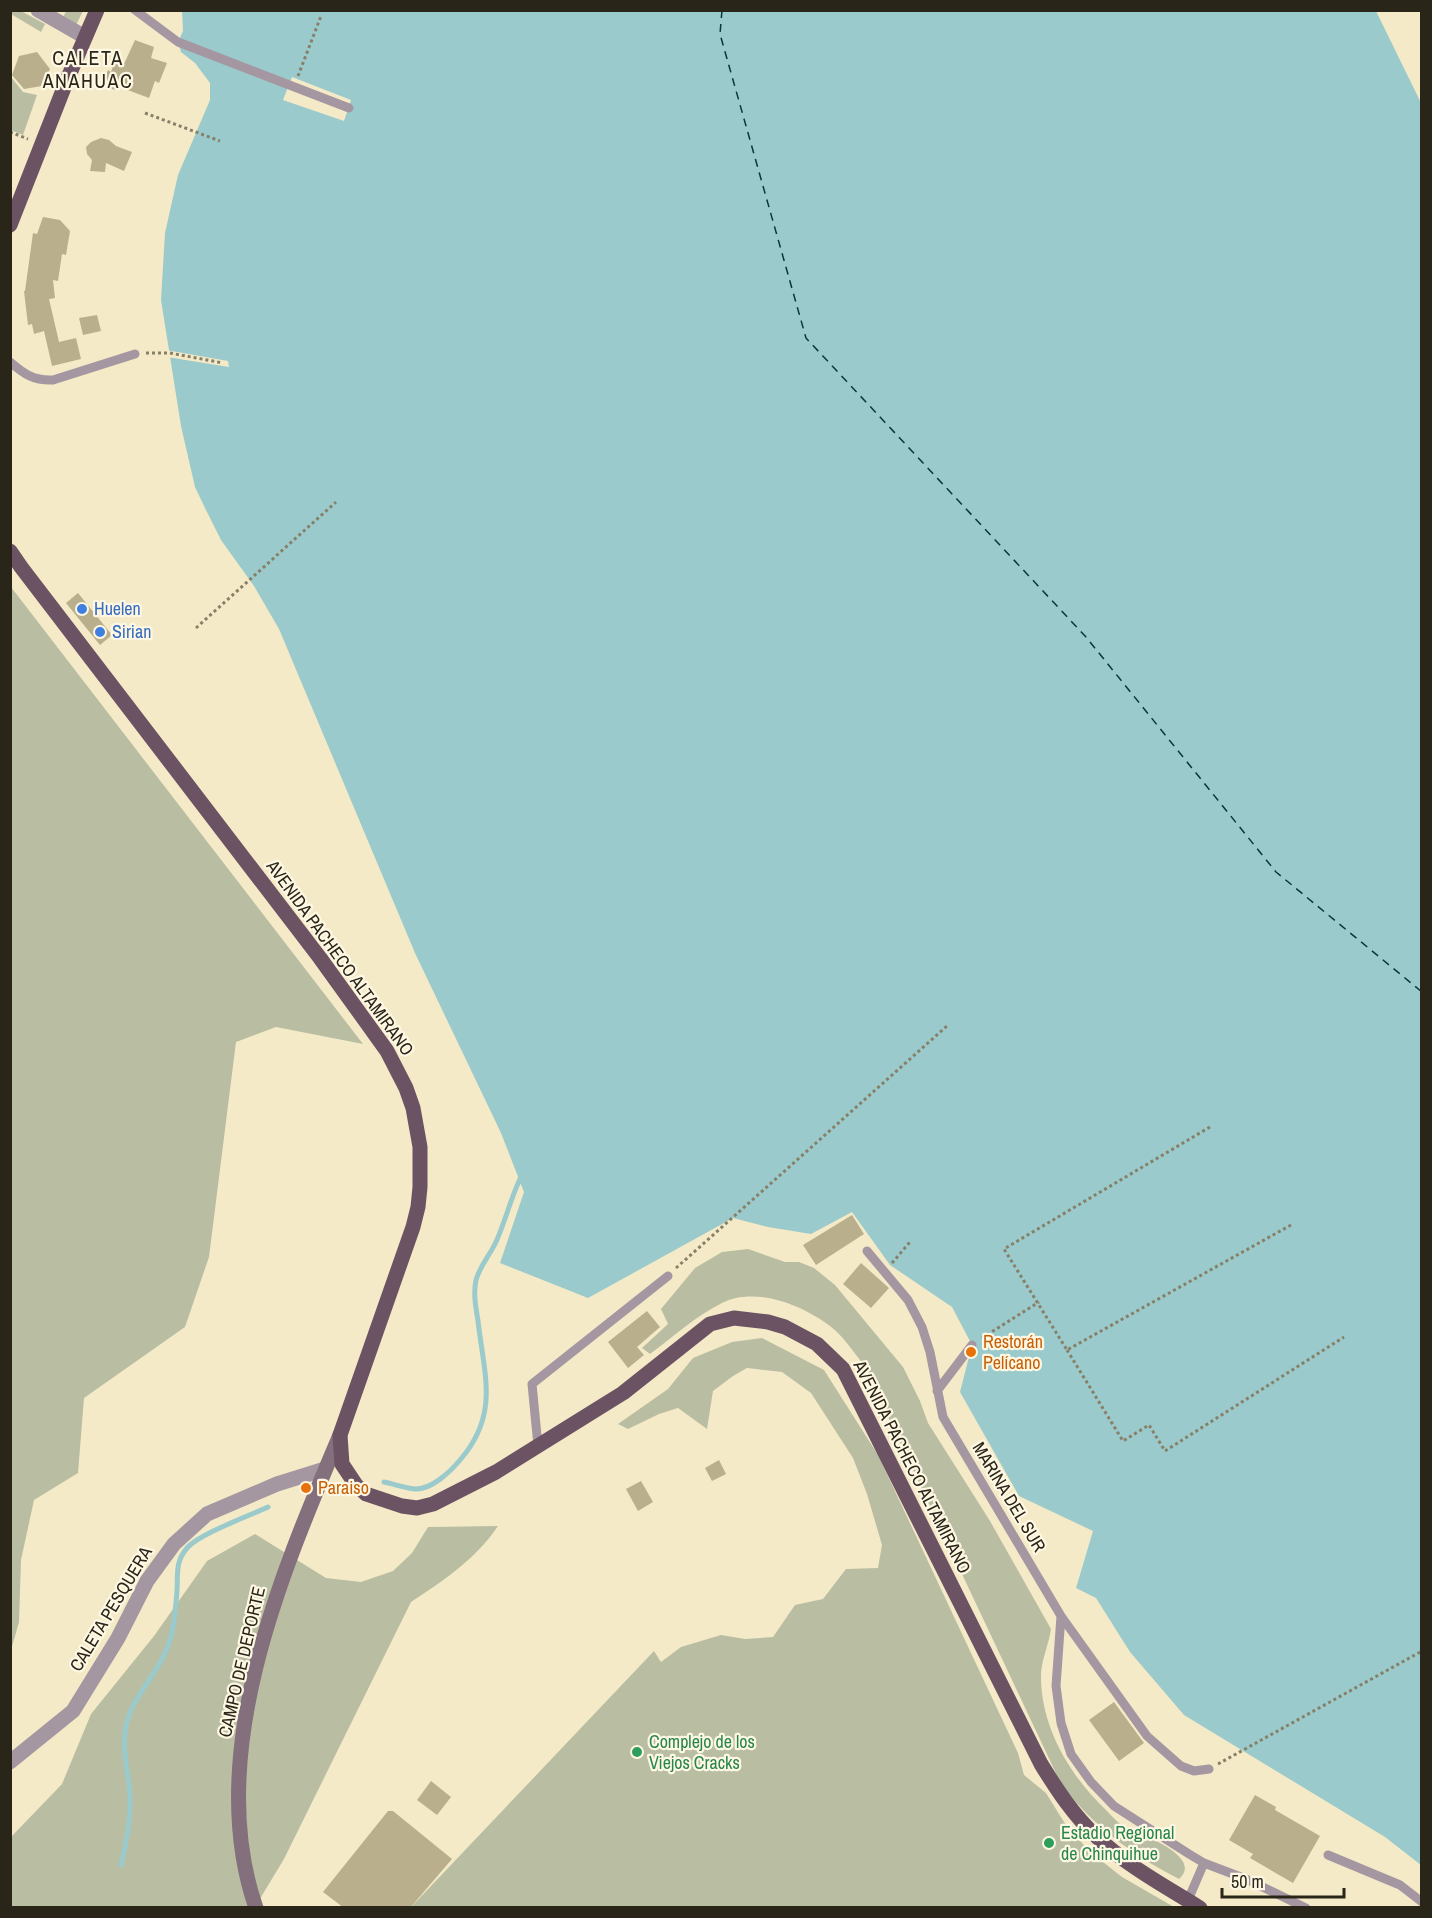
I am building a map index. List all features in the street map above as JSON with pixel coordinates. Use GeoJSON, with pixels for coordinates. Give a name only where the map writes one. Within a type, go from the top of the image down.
{"type":"FeatureCollection","features":[{"type":"Feature","properties":{"kind":"main road"},"geometry":{"type":"LineString","coordinates":[[10,225],[85,37],[98,10]]}},
{"type":"Feature","properties":{"kind":"main road","name":"AVENIDA PACHECO ALTAMIRANO"},"geometry":{"type":"LineString","coordinates":[[10,551],[327,967],[387,1051],[406,1088],[413,1108],[420,1147],[420,1187],[413,1227],[340,1435],[342,1464],[356,1485],[366,1494],[409,1508],[433,1504],[496,1472],[623,1393],[710,1324],[734,1318],[768,1322],[785,1327],[817,1344],[843,1369],[1041,1764],[1054,1785],[1083,1822],[1112,1850],[1130,1865],[1194,1904]]}},
{"type":"Feature","properties":{"kind":"main road","name":"CAMPO DE DEPORTE"},"geometry":{"type":"LineString","coordinates":[[256,1908],[247,1872],[239,1810],[242,1743],[250,1697],[273,1608],[289,1561],[340,1435]]}},
{"type":"Feature","properties":{"kind":"street"},"geometry":{"type":"LineString","coordinates":[[38,10],[60,17],[85,37]]}},
{"type":"Feature","properties":{"kind":"street","name":"CALETA PESQUERA"},"geometry":{"type":"LineString","coordinates":[[10,1761],[73,1711],[118,1638],[147,1581],[174,1544],[207,1514],[277,1484],[325,1469]]}},
{"type":"Feature","properties":{"kind":"lane"},"geometry":{"type":"LineString","coordinates":[[135,10],[178,42],[349,108]]}},
{"type":"Feature","properties":{"kind":"lane"},"geometry":{"type":"LineString","coordinates":[[10,362],[26,376],[40,381],[53,380],[135,354]]}},
{"type":"Feature","properties":{"kind":"lane","name":"MARINA DEL SUR"},"geometry":{"type":"LineString","coordinates":[[867,1251],[908,1300],[922,1327],[930,1352],[943,1417],[1061,1616],[1125,1708],[1160,1750],[1181,1766],[1194,1771],[1209,1769]]}},
{"type":"Feature","properties":{"kind":"lane"},"geometry":{"type":"LineString","coordinates":[[538,1446],[532,1384],[668,1276]]}},
{"type":"Feature","properties":{"kind":"lane"},"geometry":{"type":"LineString","coordinates":[[937,1391],[972,1345]]}},
{"type":"Feature","properties":{"kind":"lane"},"geometry":{"type":"LineString","coordinates":[[1061,1616],[1056,1686],[1061,1723],[1071,1754],[1091,1782],[1114,1806],[1204,1863],[1246,1879],[1306,1908]]}},
{"type":"Feature","properties":{"kind":"lane"},"geometry":{"type":"LineString","coordinates":[[1328,1855],[1400,1885],[1422,1902]]}},
{"type":"Feature","properties":{"kind":"lane"},"geometry":{"type":"LineString","coordinates":[[1194,1904],[1204,1863]]}},
{"type":"Feature","properties":{"kind":"path"},"geometry":{"type":"LineString","coordinates":[[293,88],[321,16]]}},
{"type":"Feature","properties":{"kind":"path"},"geometry":{"type":"LineString","coordinates":[[145,113],[220,141]]}},
{"type":"Feature","properties":{"kind":"path"},"geometry":{"type":"LineString","coordinates":[[135,354],[170,353],[223,363]]}},
{"type":"Feature","properties":{"kind":"path"},"geometry":{"type":"LineString","coordinates":[[196,628],[336,502]]}},
{"type":"Feature","properties":{"kind":"path"},"geometry":{"type":"LineString","coordinates":[[668,1276],[947,1026]]}},
{"type":"Feature","properties":{"kind":"path"},"geometry":{"type":"LineString","coordinates":[[1210,1127],[1004,1249],[1039,1302],[1123,1441],[1149,1425],[1165,1451],[1344,1337]]}},
{"type":"Feature","properties":{"kind":"path"},"geometry":{"type":"LineString","coordinates":[[1067,1350],[1290,1225]]}},
{"type":"Feature","properties":{"kind":"path"},"geometry":{"type":"LineString","coordinates":[[890,1265],[910,1242]]}},
{"type":"Feature","properties":{"kind":"path"},"geometry":{"type":"LineString","coordinates":[[972,1345],[1039,1302]]}},
{"type":"Feature","properties":{"kind":"path"},"geometry":{"type":"LineString","coordinates":[[1209,1769],[1422,1651]]}},
{"type":"Feature","properties":{"kind":"green space"},"geometry":{"type":"Polygon","coordinates":[[[11,10],[21,11],[45,24],[41,32],[11,14],[11,10]]]}},
{"type":"Feature","properties":{"kind":"green space"},"geometry":{"type":"Polygon","coordinates":[[[66,11],[83,11],[75,27],[62,20],[66,11]]]}},
{"type":"Feature","properties":{"kind":"green space"},"geometry":{"type":"Polygon","coordinates":[[[11,77],[23,92],[37,95],[23,135],[11,130],[11,77]]]}},
{"type":"Feature","properties":{"kind":"green space"},"geometry":{"type":"Polygon","coordinates":[[[11,587],[363,1044],[276,1027],[236,1042],[209,1257],[185,1327],[84,1398],[78,1473],[34,1500],[21,1560],[19,1622],[11,1650],[11,587]]]}},
{"type":"Feature","properties":{"kind":"green space"},"geometry":{"type":"Polygon","coordinates":[[[748,1249],[785,1262],[799,1262],[814,1268],[835,1285],[903,1367],[928,1423],[990,1521],[1051,1629],[1041,1674],[1042,1693],[1051,1730],[1059,1748],[1080,1781],[1117,1821],[1176,1853],[1183,1861],[1185,1870],[1179,1879],[1145,1860],[1114,1838],[1061,1784],[863,1364],[839,1334],[819,1318],[792,1305],[778,1300],[749,1296],[735,1298],[712,1308],[650,1354],[642,1348],[668,1324],[661,1309],[695,1268],[722,1252],[748,1249]]]}},
{"type":"Feature","properties":{"kind":"green space"},"geometry":{"type":"Polygon","coordinates":[[[762,1338],[824,1370],[878,1455],[1018,1753],[1024,1775],[1046,1793],[1064,1822],[1089,1851],[1122,1877],[1174,1907],[411,1907],[654,1651],[661,1662],[681,1647],[721,1635],[745,1639],[773,1637],[795,1605],[823,1599],[846,1569],[878,1568],[882,1545],[867,1494],[853,1458],[811,1393],[782,1372],[747,1368],[713,1391],[707,1429],[678,1408],[659,1414],[628,1429],[618,1424],[668,1389],[693,1358],[732,1342],[762,1338]]]}},
{"type":"Feature","properties":{"kind":"green space"},"geometry":{"type":"Polygon","coordinates":[[[498,1526],[469,1559],[411,1602],[284,1859],[255,1907],[11,1908],[11,1837],[62,1784],[91,1714],[154,1636],[207,1561],[255,1534],[326,1578],[361,1582],[393,1571],[412,1553],[428,1527],[498,1526]]]}},
{"type":"Feature","properties":{"kind":"water"},"geometry":{"type":"Polygon","coordinates":[[[182,10],[1376,11],[1422,105],[1421,1865],[1385,1837],[1184,1715],[1130,1652],[1096,1598],[1076,1588],[1093,1531],[1019,1496],[960,1392],[972,1345],[952,1307],[890,1265],[852,1212],[811,1234],[733,1218],[588,1298],[500,1263],[524,1192],[501,1133],[415,953],[279,629],[254,586],[221,540],[195,487],[181,426],[161,300],[165,233],[178,175],[210,100],[210,83],[195,63],[181,52],[178,42],[183,31],[182,10]]]}},
{"type":"Feature","properties":{"kind":"pier"},"geometry":{"type":"Polygon","coordinates":[[[292,77],[351,100],[344,121],[283,100],[292,77]]]}},
{"type":"Feature","properties":{"kind":"pier"},"geometry":{"type":"Polygon","coordinates":[[[166,350],[228,361],[229,367],[167,357],[166,350]]]}},
{"type":"Feature","properties":{"kind":"building"},"geometry":{"type":"Polygon","coordinates":[[[135,40],[154,47],[151,58],[167,63],[159,83],[155,81],[149,98],[117,86],[115,90],[102,85],[108,70],[111,72],[115,60],[124,64],[135,40]]]}},
{"type":"Feature","properties":{"kind":"building"},"geometry":{"type":"Polygon","coordinates":[[[37,52],[50,69],[42,86],[24,89],[12,75],[19,56],[37,52]]]}},
{"type":"Feature","properties":{"kind":"building"},"geometry":{"type":"Polygon","coordinates":[[[101,138],[132,152],[124,171],[106,163],[105,172],[90,171],[92,160],[87,154],[86,147],[101,138]]]}},
{"type":"Feature","properties":{"kind":"building"},"geometry":{"type":"Polygon","coordinates":[[[43,217],[60,220],[70,231],[66,255],[62,254],[58,281],[53,280],[55,298],[49,299],[59,342],[76,338],[81,359],[52,366],[44,331],[34,334],[32,324],[28,325],[24,291],[33,233],[37,234],[43,217]]]}},
{"type":"Feature","properties":{"kind":"building"},"geometry":{"type":"Polygon","coordinates":[[[97,315],[101,331],[83,335],[79,318],[97,315]]]}},
{"type":"Feature","properties":{"kind":"building"},"geometry":{"type":"Polygon","coordinates":[[[78,593],[112,635],[100,645],[66,603],[78,593]]]}},
{"type":"Feature","properties":{"kind":"building"},"geometry":{"type":"Polygon","coordinates":[[[852,1215],[864,1234],[816,1265],[803,1245],[852,1215]]]}},
{"type":"Feature","properties":{"kind":"building"},"geometry":{"type":"Polygon","coordinates":[[[861,1263],[889,1288],[871,1308],[843,1284],[861,1263]]]}},
{"type":"Feature","properties":{"kind":"building"},"geometry":{"type":"Polygon","coordinates":[[[647,1311],[660,1327],[637,1347],[644,1355],[628,1368],[608,1342],[647,1311]]]}},
{"type":"Feature","properties":{"kind":"building"},"geometry":{"type":"Polygon","coordinates":[[[719,1460],[726,1474],[712,1481],[705,1468],[719,1460]]]}},
{"type":"Feature","properties":{"kind":"building"},"geometry":{"type":"Polygon","coordinates":[[[641,1481],[653,1502],[638,1511],[626,1489],[641,1481]]]}},
{"type":"Feature","properties":{"kind":"building"},"geometry":{"type":"Polygon","coordinates":[[[1114,1702],[1144,1743],[1119,1761],[1089,1720],[1114,1702]]]}},
{"type":"Feature","properties":{"kind":"building"},"geometry":{"type":"Polygon","coordinates":[[[431,1781],[451,1797],[437,1815],[417,1800],[431,1781]]]}},
{"type":"Feature","properties":{"kind":"building"},"geometry":{"type":"Polygon","coordinates":[[[1255,1795],[1276,1807],[1275,1810],[1320,1836],[1293,1883],[1250,1858],[1253,1854],[1229,1840],[1255,1795]]]}},
{"type":"Feature","properties":{"kind":"building"},"geometry":{"type":"Polygon","coordinates":[[[388,1811],[393,1811],[452,1859],[410,1908],[344,1908],[323,1892],[388,1811]]]}},
{"type":"Feature","properties":{"kind":"waterway"},"geometry":{"type":"LineString","coordinates":[[384,1482],[415,1489],[421,1489],[434,1483],[446,1475],[460,1460],[473,1443],[481,1426],[486,1394],[475,1285],[480,1270],[499,1236],[520,1179]]}},
{"type":"Feature","properties":{"kind":"waterway"},"geometry":{"type":"LineString","coordinates":[[121,1865],[130,1814],[124,1747],[126,1725],[136,1701],[168,1645],[175,1616],[178,1568],[183,1553],[202,1537],[268,1507]]}},
{"type":"Feature","properties":{"kind":"ferry route"},"geometry":{"type":"LineString","coordinates":[[722,10],[720,34],[806,338],[1086,637],[1276,872],[1422,992]]}},
{"type":"Feature","properties":{"kind":"place","name":"Huelen"},"geometry":{"type":"Point","coordinates":[82,609]}},
{"type":"Feature","properties":{"kind":"place","name":"Sirian"},"geometry":{"type":"Point","coordinates":[100,632]}},
{"type":"Feature","properties":{"kind":"place","name":"Restorán Pelícano"},"geometry":{"type":"Point","coordinates":[971,1352]}},
{"type":"Feature","properties":{"kind":"place","name":"Paraiso"},"geometry":{"type":"Point","coordinates":[306,1488]}},
{"type":"Feature","properties":{"kind":"place","name":"Complejo de los Viejos Cracks"},"geometry":{"type":"Point","coordinates":[637,1752]}},
{"type":"Feature","properties":{"kind":"place","name":"Estadio Regional de Chinquihue"},"geometry":{"type":"Point","coordinates":[1049,1843]}},
{"type":"Feature","properties":{"kind":"district","name":"CALETA ANAHUAC"},"geometry":{"type":"Point","coordinates":[88,70]}}]}
